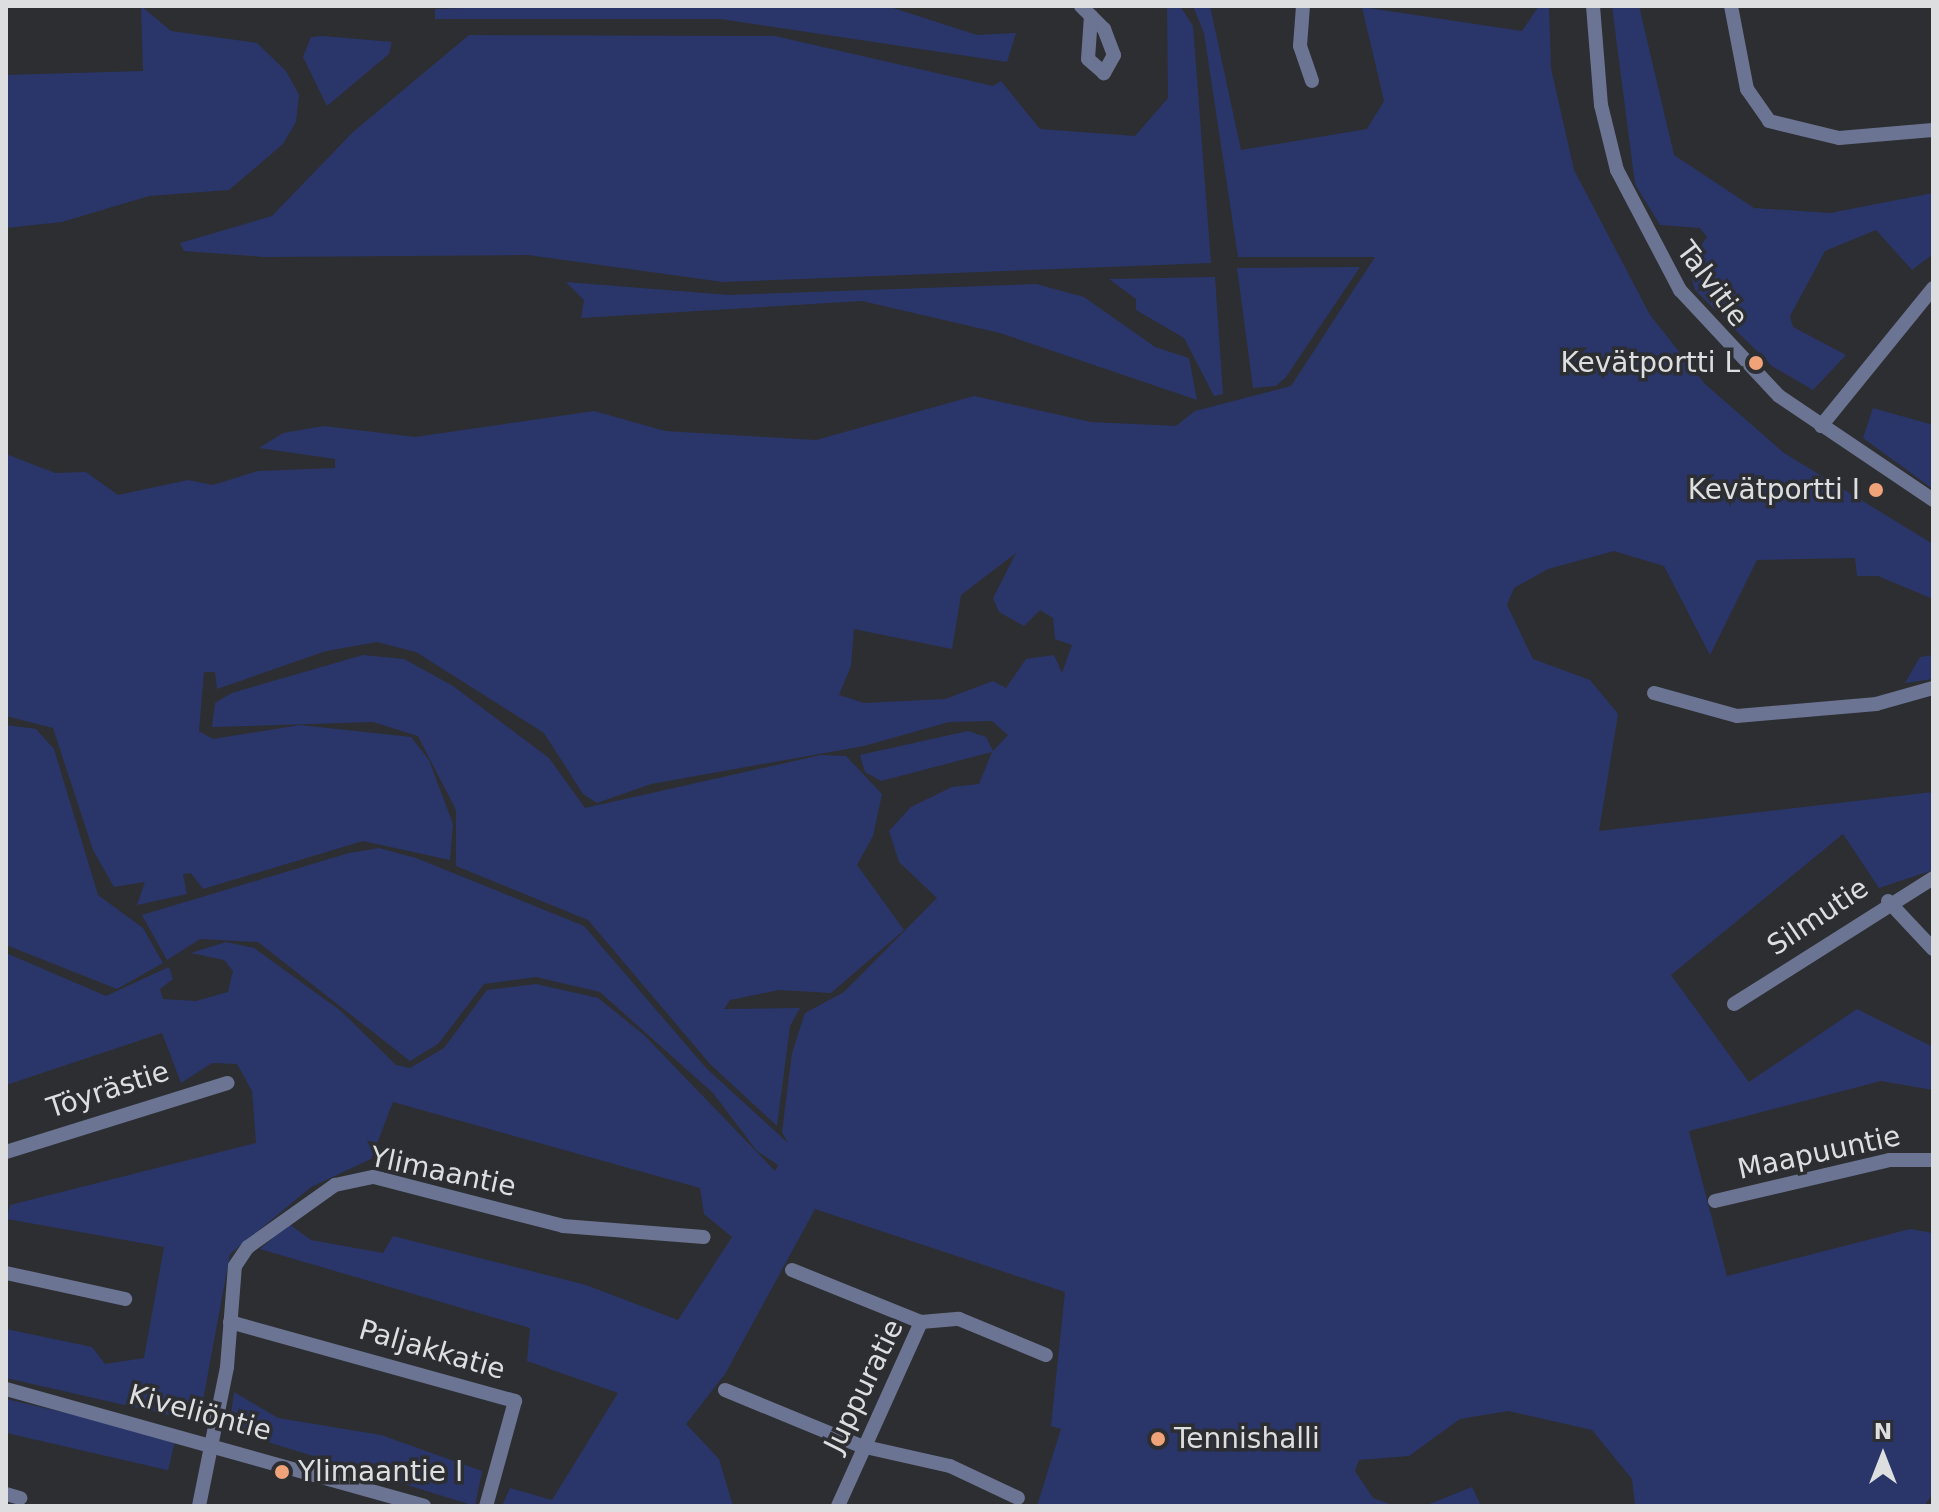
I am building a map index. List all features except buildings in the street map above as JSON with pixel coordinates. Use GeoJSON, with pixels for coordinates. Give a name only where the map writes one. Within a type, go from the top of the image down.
{"type":"FeatureCollection","features":[{"type":"Feature","properties":{"kind":"street"},"geometry":{"type":"LineString","coordinates":[[1303,6],[1300,46],[1312,81]]}},
{"type":"Feature","properties":{"kind":"street","name":"Talvitie"},"geometry":{"type":"LineString","coordinates":[[1593,6],[1608,139],[1646,237],[1725,346],[1821,426],[1933,500]]}},
{"type":"Feature","properties":{"kind":"street"},"geometry":{"type":"LineString","coordinates":[[1731,6],[1747,89],[1769,121],[1839,138],[1933,130]]}},
{"type":"Feature","properties":{"kind":"street"},"geometry":{"type":"LineString","coordinates":[[1821,426],[1933,288]]}},
{"type":"Feature","properties":{"kind":"street"},"geometry":{"type":"LineString","coordinates":[[1654,693],[1753,716],[1876,704],[1933,688]]}},
{"type":"Feature","properties":{"kind":"street","name":"Silmutie"},"geometry":{"type":"LineString","coordinates":[[1734,1004],[1888,901],[1933,878]]}},
{"type":"Feature","properties":{"kind":"street"},"geometry":{"type":"LineString","coordinates":[[1888,901],[1933,949]]}},
{"type":"Feature","properties":{"kind":"street","name":"Töyrästie"},"geometry":{"type":"LineString","coordinates":[[6,1152],[227,1083]]}},
{"type":"Feature","properties":{"kind":"street","name":"Maapuuntie"},"geometry":{"type":"LineString","coordinates":[[1715,1201],[1890,1160],[1933,1160]]}},
{"type":"Feature","properties":{"kind":"street","name":"Ylimaantie"},"geometry":{"type":"LineString","coordinates":[[199,1506],[230,1322],[228,1288],[248,1247],[306,1203],[356,1177],[563,1226],[704,1237]]}},
{"type":"Feature","properties":{"kind":"street"},"geometry":{"type":"LineString","coordinates":[[792,1270],[921,1322]]}},
{"type":"Feature","properties":{"kind":"street"},"geometry":{"type":"LineString","coordinates":[[6,1273],[125,1299]]}},
{"type":"Feature","properties":{"kind":"street","name":"Juppuratie"},"geometry":{"type":"LineString","coordinates":[[838,1506],[861,1446],[921,1322],[959,1319],[1046,1355]]}},
{"type":"Feature","properties":{"kind":"street","name":"Paljakkatie"},"geometry":{"type":"LineString","coordinates":[[230,1322],[515,1401],[486,1506]]}},
{"type":"Feature","properties":{"kind":"street","name":"Kiveliöntie"},"geometry":{"type":"LineString","coordinates":[[6,1389],[212,1442],[424,1506]]}},
{"type":"Feature","properties":{"kind":"street"},"geometry":{"type":"LineString","coordinates":[[725,1390],[861,1446],[950,1466],[1018,1498]]}},
{"type":"Feature","properties":{"kind":"shaded area"},"geometry":{"type":"Polygon","coordinates":[[[141,6],[171,31],[257,43],[286,71],[299,95],[296,122],[283,144],[229,190],[149,196],[62,222],[6,228],[6,75],[143,71],[141,6]]]}},
{"type":"Feature","properties":{"kind":"shaded area"},"geometry":{"type":"Polygon","coordinates":[[[522,6],[887,6],[977,35],[1016,33],[1007,62],[720,19],[435,19],[435,9],[522,6]]]}},
{"type":"Feature","properties":{"kind":"shaded area"},"geometry":{"type":"Polygon","coordinates":[[[1167,6],[1180,6],[1193,26],[1211,263],[723,282],[528,255],[265,257],[184,251],[180,243],[272,216],[353,132],[469,35],[775,36],[993,86],[1001,81],[1040,129],[1135,136],[1168,98],[1167,6]]]}},
{"type":"Feature","properties":{"kind":"shaded area"},"geometry":{"type":"Polygon","coordinates":[[[1193,6],[1210,6],[1241,150],[1367,129],[1384,101],[1362,7],[1522,31],[1539,6],[1549,6],[1551,68],[1574,170],[1650,315],[1705,384],[1784,453],[1933,544],[1933,599],[1878,576],[1857,576],[1855,558],[1757,560],[1710,655],[1664,566],[1614,551],[1548,569],[1514,588],[1507,605],[1533,659],[1590,680],[1618,714],[1599,831],[1933,792],[1933,870],[1879,888],[1843,834],[1671,975],[1749,1082],[1857,1009],[1933,1047],[1933,1090],[1881,1081],[1689,1131],[1727,1276],[1910,1229],[1933,1233],[1933,1494],[1924,1506],[1635,1506],[1632,1479],[1592,1430],[1508,1411],[1460,1419],[1409,1456],[1359,1460],[1355,1471],[1373,1498],[1395,1506],[1037,1506],[1061,1429],[1051,1426],[1065,1292],[815,1209],[725,1374],[686,1424],[719,1459],[733,1506],[502,1506],[510,1488],[552,1500],[618,1393],[527,1361],[530,1328],[260,1249],[289,1224],[311,1240],[383,1253],[393,1236],[586,1285],[678,1320],[732,1237],[704,1214],[700,1188],[393,1102],[371,1159],[311,1187],[230,1254],[199,1422],[6,1378],[6,1329],[92,1347],[105,1364],[144,1358],[164,1247],[7,1219],[10,1205],[256,1143],[252,1091],[237,1064],[212,1063],[181,1083],[162,1033],[6,1085],[6,953],[106,996],[169,967],[173,979],[160,989],[163,999],[196,1001],[228,992],[233,971],[224,960],[191,953],[226,942],[254,948],[341,1011],[396,1065],[410,1068],[444,1048],[487,990],[536,984],[598,998],[644,1035],[775,1171],[778,1165],[757,1151],[713,1093],[600,992],[536,977],[484,984],[438,1044],[410,1061],[258,942],[200,939],[167,960],[142,915],[349,853],[379,848],[416,858],[584,926],[706,1068],[788,1143],[782,1132],[792,1053],[805,1013],[844,992],[937,898],[899,862],[889,831],[911,807],[952,787],[979,784],[992,752],[881,781],[865,772],[860,755],[968,731],[986,737],[993,751],[1008,735],[992,721],[949,722],[864,746],[651,784],[597,803],[583,794],[544,733],[416,652],[377,642],[326,651],[217,689],[215,672],[204,672],[199,731],[213,739],[300,725],[411,737],[429,760],[453,824],[450,860],[363,841],[203,889],[191,873],[183,874],[187,894],[137,905],[145,882],[114,887],[93,850],[53,728],[6,716],[6,454],[55,473],[86,472],[118,495],[188,480],[213,485],[258,471],[335,468],[335,459],[259,448],[283,433],[324,426],[415,437],[594,411],[665,431],[816,440],[974,396],[1091,422],[1176,426],[1195,411],[1291,386],[1375,257],[1238,257],[1204,33],[1193,6]],[[1016,553],[961,595],[952,649],[854,629],[851,666],[839,695],[864,703],[945,699],[993,681],[1006,688],[1026,659],[1054,655],[1062,673],[1072,645],[1055,639],[1053,618],[1040,610],[1024,626],[999,612],[993,598],[1016,553]]]}},
{"type":"Feature","properties":{"kind":"shaded area"},"geometry":{"type":"Polygon","coordinates":[[[1612,6],[1639,6],[1674,155],[1754,208],[1830,213],[1933,193],[1933,254],[1912,270],[1876,230],[1825,251],[1790,316],[1793,327],[1846,355],[1813,390],[1772,366],[1695,290],[1688,265],[1707,237],[1700,228],[1660,225],[1635,184],[1612,6]]]}},
{"type":"Feature","properties":{"kind":"shaded area"},"geometry":{"type":"Polygon","coordinates":[[[311,37],[392,42],[389,54],[327,106],[303,57],[311,37]]]}},
{"type":"Feature","properties":{"kind":"shaded area"},"geometry":{"type":"Polygon","coordinates":[[[1360,267],[1286,377],[1276,386],[1253,388],[1237,268],[1360,267]]]}},
{"type":"Feature","properties":{"kind":"shaded area"},"geometry":{"type":"Polygon","coordinates":[[[1215,277],[1223,394],[1214,396],[1184,338],[1136,310],[1136,299],[1109,279],[1215,277]]]}},
{"type":"Feature","properties":{"kind":"shaded area"},"geometry":{"type":"Polygon","coordinates":[[[566,282],[729,295],[1036,284],[1084,297],[1155,347],[1189,358],[1197,400],[1000,333],[862,301],[581,318],[584,300],[566,282]]]}},
{"type":"Feature","properties":{"kind":"shaded area"},"geometry":{"type":"Polygon","coordinates":[[[1873,408],[1933,425],[1933,489],[1863,438],[1873,408]]]}},
{"type":"Feature","properties":{"kind":"shaded area"},"geometry":{"type":"Polygon","coordinates":[[[363,655],[404,659],[453,686],[549,758],[585,808],[821,755],[846,756],[882,794],[873,836],[857,865],[904,930],[831,993],[779,990],[730,1000],[724,1009],[800,1008],[790,1026],[777,1126],[710,1064],[588,920],[456,866],[456,810],[418,736],[373,722],[212,727],[215,703],[232,693],[363,655]]]}},
{"type":"Feature","properties":{"kind":"shaded area"},"geometry":{"type":"Polygon","coordinates":[[[1933,655],[1933,679],[1905,683],[1920,657],[1933,655]]]}},
{"type":"Feature","properties":{"kind":"shaded area"},"geometry":{"type":"Polygon","coordinates":[[[6,725],[36,729],[54,749],[98,895],[143,928],[163,963],[117,989],[6,945],[6,725]]]}},
{"type":"Feature","properties":{"kind":"shaded area"},"geometry":{"type":"Polygon","coordinates":[[[234,1392],[278,1418],[381,1435],[482,1471],[475,1506],[229,1430],[234,1392]]]}},
{"type":"Feature","properties":{"kind":"shaded area"},"geometry":{"type":"Polygon","coordinates":[[[6,1399],[176,1438],[168,1470],[6,1433],[6,1399]]]}},
{"type":"Feature","properties":{"kind":"shaded area"},"geometry":{"type":"Polygon","coordinates":[[[1472,1487],[1481,1506],[1414,1506],[1427,1505],[1472,1487]]]}},
{"type":"Feature","properties":{"kind":"place","name":"Kevätportti L"},"geometry":{"type":"Point","coordinates":[1756,363]}},
{"type":"Feature","properties":{"kind":"place","name":"Kevätportti I"},"geometry":{"type":"Point","coordinates":[1876,490]}},
{"type":"Feature","properties":{"kind":"place","name":"Tennishalli"},"geometry":{"type":"Point","coordinates":[1158,1439]}},
{"type":"Feature","properties":{"kind":"place","name":"Ylimaantie I"},"geometry":{"type":"Point","coordinates":[282,1472]}}]}
